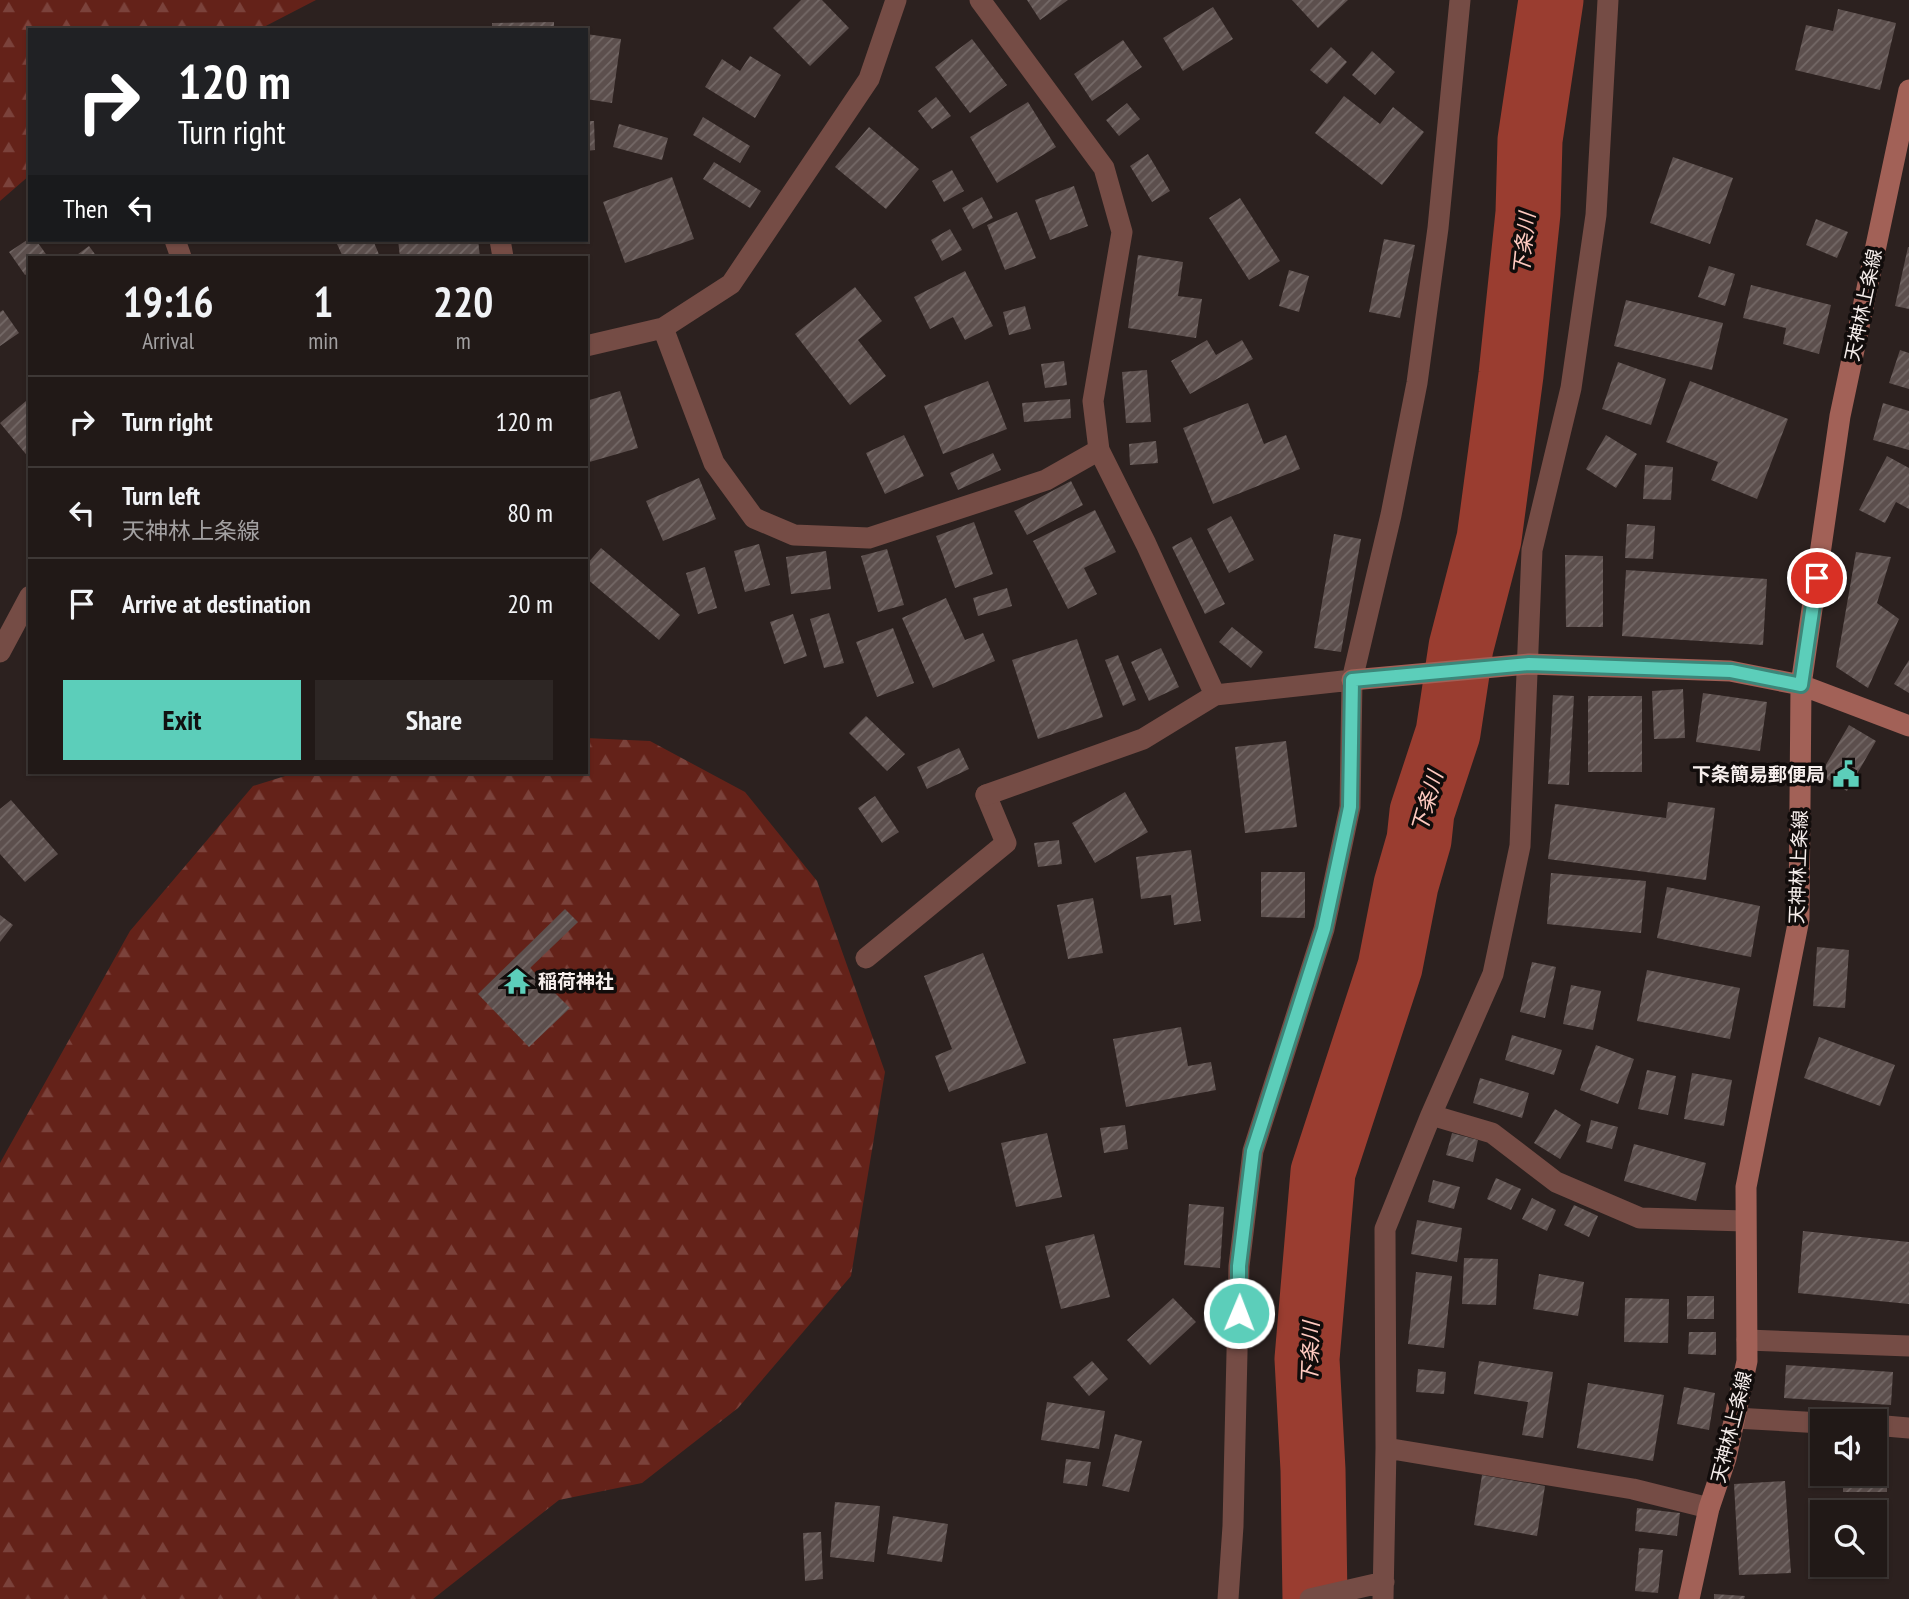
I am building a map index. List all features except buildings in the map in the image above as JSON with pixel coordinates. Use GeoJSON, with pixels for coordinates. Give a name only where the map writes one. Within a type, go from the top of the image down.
{"type":"FeatureCollection","features":[{"type":"Feature","properties":{"kind":"main road","name":"天神林上条線"},"geometry":{"type":"LineString","coordinates":[[1689,1599],[1709,1508],[1726,1458],[1747,1361],[1746,1187],[1799,919],[1801,685],[1840,416],[1909,90]]}},
{"type":"Feature","properties":{"kind":"main road"},"geometry":{"type":"LineString","coordinates":[[1352,680],[1529,664],[1731,671],[1801,685],[1909,726]]}},
{"type":"Feature","properties":{"kind":"street"},"geometry":{"type":"LineString","coordinates":[[588,346],[663,328],[731,284],[869,79],[896,0]]}},
{"type":"Feature","properties":{"kind":"street"},"geometry":{"type":"LineString","coordinates":[[980,0],[1104,167],[1122,232],[1093,401],[1099,450],[1146,544],[1215,695]]}},
{"type":"Feature","properties":{"kind":"street"},"geometry":{"type":"LineString","coordinates":[[1228,1599],[1235,1487],[1239,1266],[1253,1151],[1324,929],[1350,807],[1352,680],[1391,514],[1417,383],[1438,228],[1460,0]]}},
{"type":"Feature","properties":{"kind":"street"},"geometry":{"type":"LineString","coordinates":[[1310,1599],[1383,1591],[1386,1448],[1385,1230],[1431,1115],[1493,974],[1520,846],[1532,550],[1571,388],[1596,215],[1608,0]]}},
{"type":"Feature","properties":{"kind":"street"},"geometry":{"type":"LineString","coordinates":[[663,328],[714,463],[754,518],[794,535],[869,538],[1046,480],[1099,450]]}},
{"type":"Feature","properties":{"kind":"street"},"geometry":{"type":"LineString","coordinates":[[0,652],[28,600]]}},
{"type":"Feature","properties":{"kind":"street"},"geometry":{"type":"LineString","coordinates":[[866,958],[1006,843],[986,794],[1143,739],[1215,695],[1352,680]]}},
{"type":"Feature","properties":{"kind":"street"},"geometry":{"type":"LineString","coordinates":[[1431,1115],[1492,1133],[1556,1182],[1640,1218],[1745,1221]]}},
{"type":"Feature","properties":{"kind":"street"},"geometry":{"type":"LineString","coordinates":[[1747,1340],[1909,1346]]}},
{"type":"Feature","properties":{"kind":"street"},"geometry":{"type":"LineString","coordinates":[[1735,1418],[1810,1422]]}},
{"type":"Feature","properties":{"kind":"street"},"geometry":{"type":"LineString","coordinates":[[1887,1426],[1909,1428]]}},
{"type":"Feature","properties":{"kind":"street"},"geometry":{"type":"LineString","coordinates":[[1386,1448],[1633,1489],[1709,1508]]}},
{"type":"Feature","properties":{"kind":"green space"},"geometry":{"type":"Polygon","coordinates":[[[0,0],[316,0],[262,28],[28,28],[28,177],[0,201],[0,0]]]}},
{"type":"Feature","properties":{"kind":"green space"},"geometry":{"type":"Polygon","coordinates":[[[588,738],[650,741],[745,792],[817,881],[885,1072],[851,1276],[738,1408],[642,1483],[559,1500],[433,1599],[0,1599],[0,1163],[130,931],[253,786],[292,774],[588,774],[588,738]]]}},
{"type":"Feature","properties":{"kind":"waterway","name":"下条川"},"geometry":{"type":"LineString","coordinates":[[1315,1599],[1313,1470],[1307,1359],[1323,1172],[1390,967],[1406,885],[1419,840],[1422,812],[1448,733],[1461,647],[1489,539],[1511,375],[1528,213],[1530,140],[1551,0]]}},
{"type":"Feature","properties":{"kind":"place","name":"下条簡易郵便局"},"geometry":{"type":"Point","coordinates":[1846,774]}},
{"type":"Feature","properties":{"kind":"place","name":"稲荷神社"},"geometry":{"type":"Point","coordinates":[517,981]}},
{"type":"Feature","properties":{"kind":"route"},"geometry":{"type":"LineString","coordinates":[[1239,1313],[1239,1266],[1253,1151],[1324,929],[1350,807],[1352,680],[1529,664],[1731,671],[1801,685],[1817,578]]}}]}
